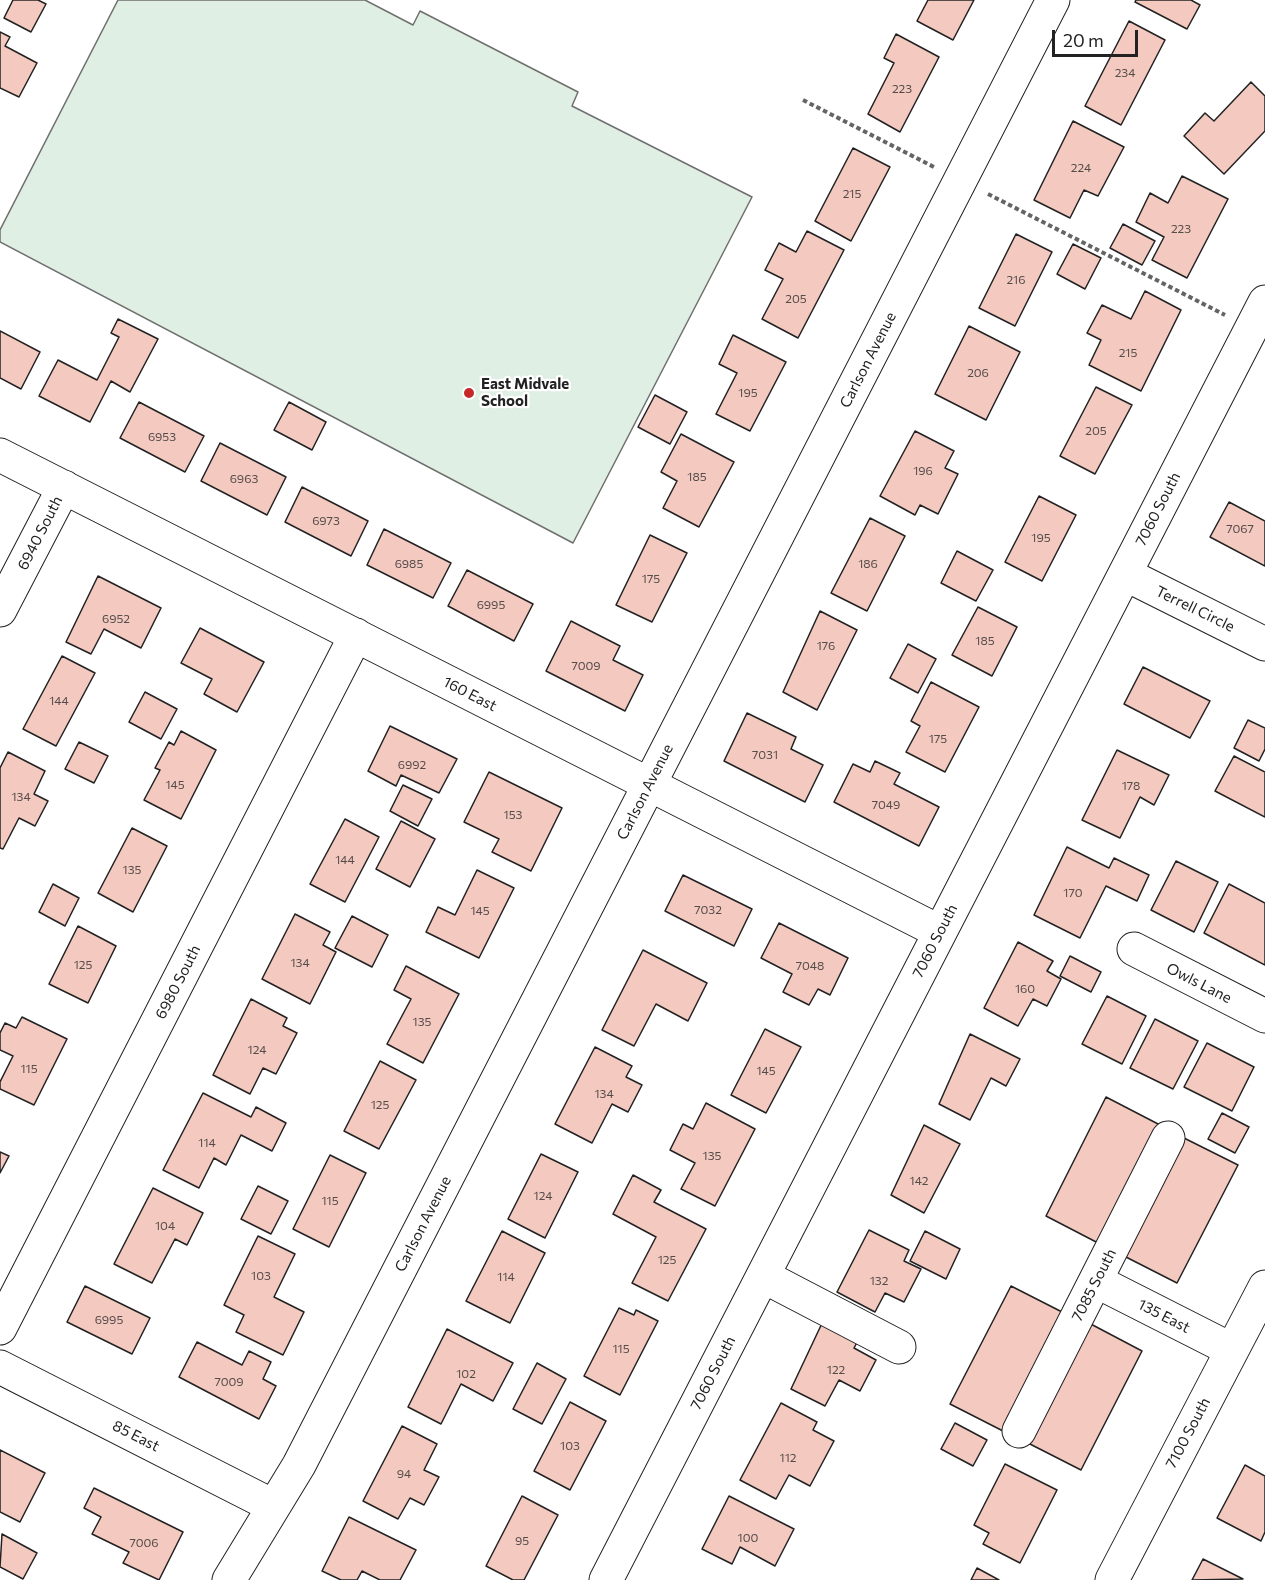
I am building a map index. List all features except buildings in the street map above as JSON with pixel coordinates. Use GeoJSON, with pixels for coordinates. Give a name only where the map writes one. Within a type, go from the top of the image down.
{"type":"FeatureCollection","features":[{"type":"Feature","properties":{"kind":"street","name":"Carlson Avenue"},"geometry":{"type":"LineString","coordinates":[[229,1580],[299,1465],[1053,0]]}},
{"type":"Feature","properties":{"kind":"street","name":"7060 South"},"geometry":{"type":"LineString","coordinates":[[606,1580],[1265,302]]}},
{"type":"Feature","properties":{"kind":"street","name":"160 East"},"geometry":{"type":"LineString","coordinates":[[0,455],[940,932]]}},
{"type":"Feature","properties":{"kind":"street","name":"6940 South"},"geometry":{"type":"LineString","coordinates":[[0,610],[64,488]]}},
{"type":"Feature","properties":{"kind":"street","name":"Terrell Circle"},"geometry":{"type":"LineString","coordinates":[[1125,574],[1265,644]]}},
{"type":"Feature","properties":{"kind":"street","name":"6980 South"},"geometry":{"type":"LineString","coordinates":[[0,1328],[356,635]]}},
{"type":"Feature","properties":{"kind":"street","name":"Owls Lane"},"geometry":{"type":"LineString","coordinates":[[1134,949],[1265,1016]]}},
{"type":"Feature","properties":{"kind":"street","name":"7085 South"},"geometry":{"type":"LineString","coordinates":[[1019,1431],[1168,1138]]}},
{"type":"Feature","properties":{"kind":"street"},"geometry":{"type":"LineString","coordinates":[[763,1276],[899,1347]]}},
{"type":"Feature","properties":{"kind":"street","name":"135 East"},"geometry":{"type":"LineString","coordinates":[[1096,1281],[1232,1350]]}},
{"type":"Feature","properties":{"kind":"street","name":"7100 South"},"geometry":{"type":"LineString","coordinates":[[1112,1580],[1265,1287]]}},
{"type":"Feature","properties":{"kind":"street","name":"85 East"},"geometry":{"type":"LineString","coordinates":[[0,1366],[273,1506]]}},
{"type":"Feature","properties":{"kind":"path"},"geometry":{"type":"LineString","coordinates":[[803,100],[943,171]]}},
{"type":"Feature","properties":{"kind":"path"},"geometry":{"type":"LineString","coordinates":[[988,194],[1234,319]]}},
{"type":"Feature","properties":{"kind":"green space","name":"East Midvale School"},"geometry":{"type":"Polygon","coordinates":[[[118,0],[365,0],[413,25],[420,11],[578,92],[572,106],[752,197],[573,543],[0,242],[0,230],[118,0]]]}},
{"type":"Feature","properties":{"kind":"place","name":"East Midvale School"},"geometry":{"type":"Point","coordinates":[469,393]}}]}
